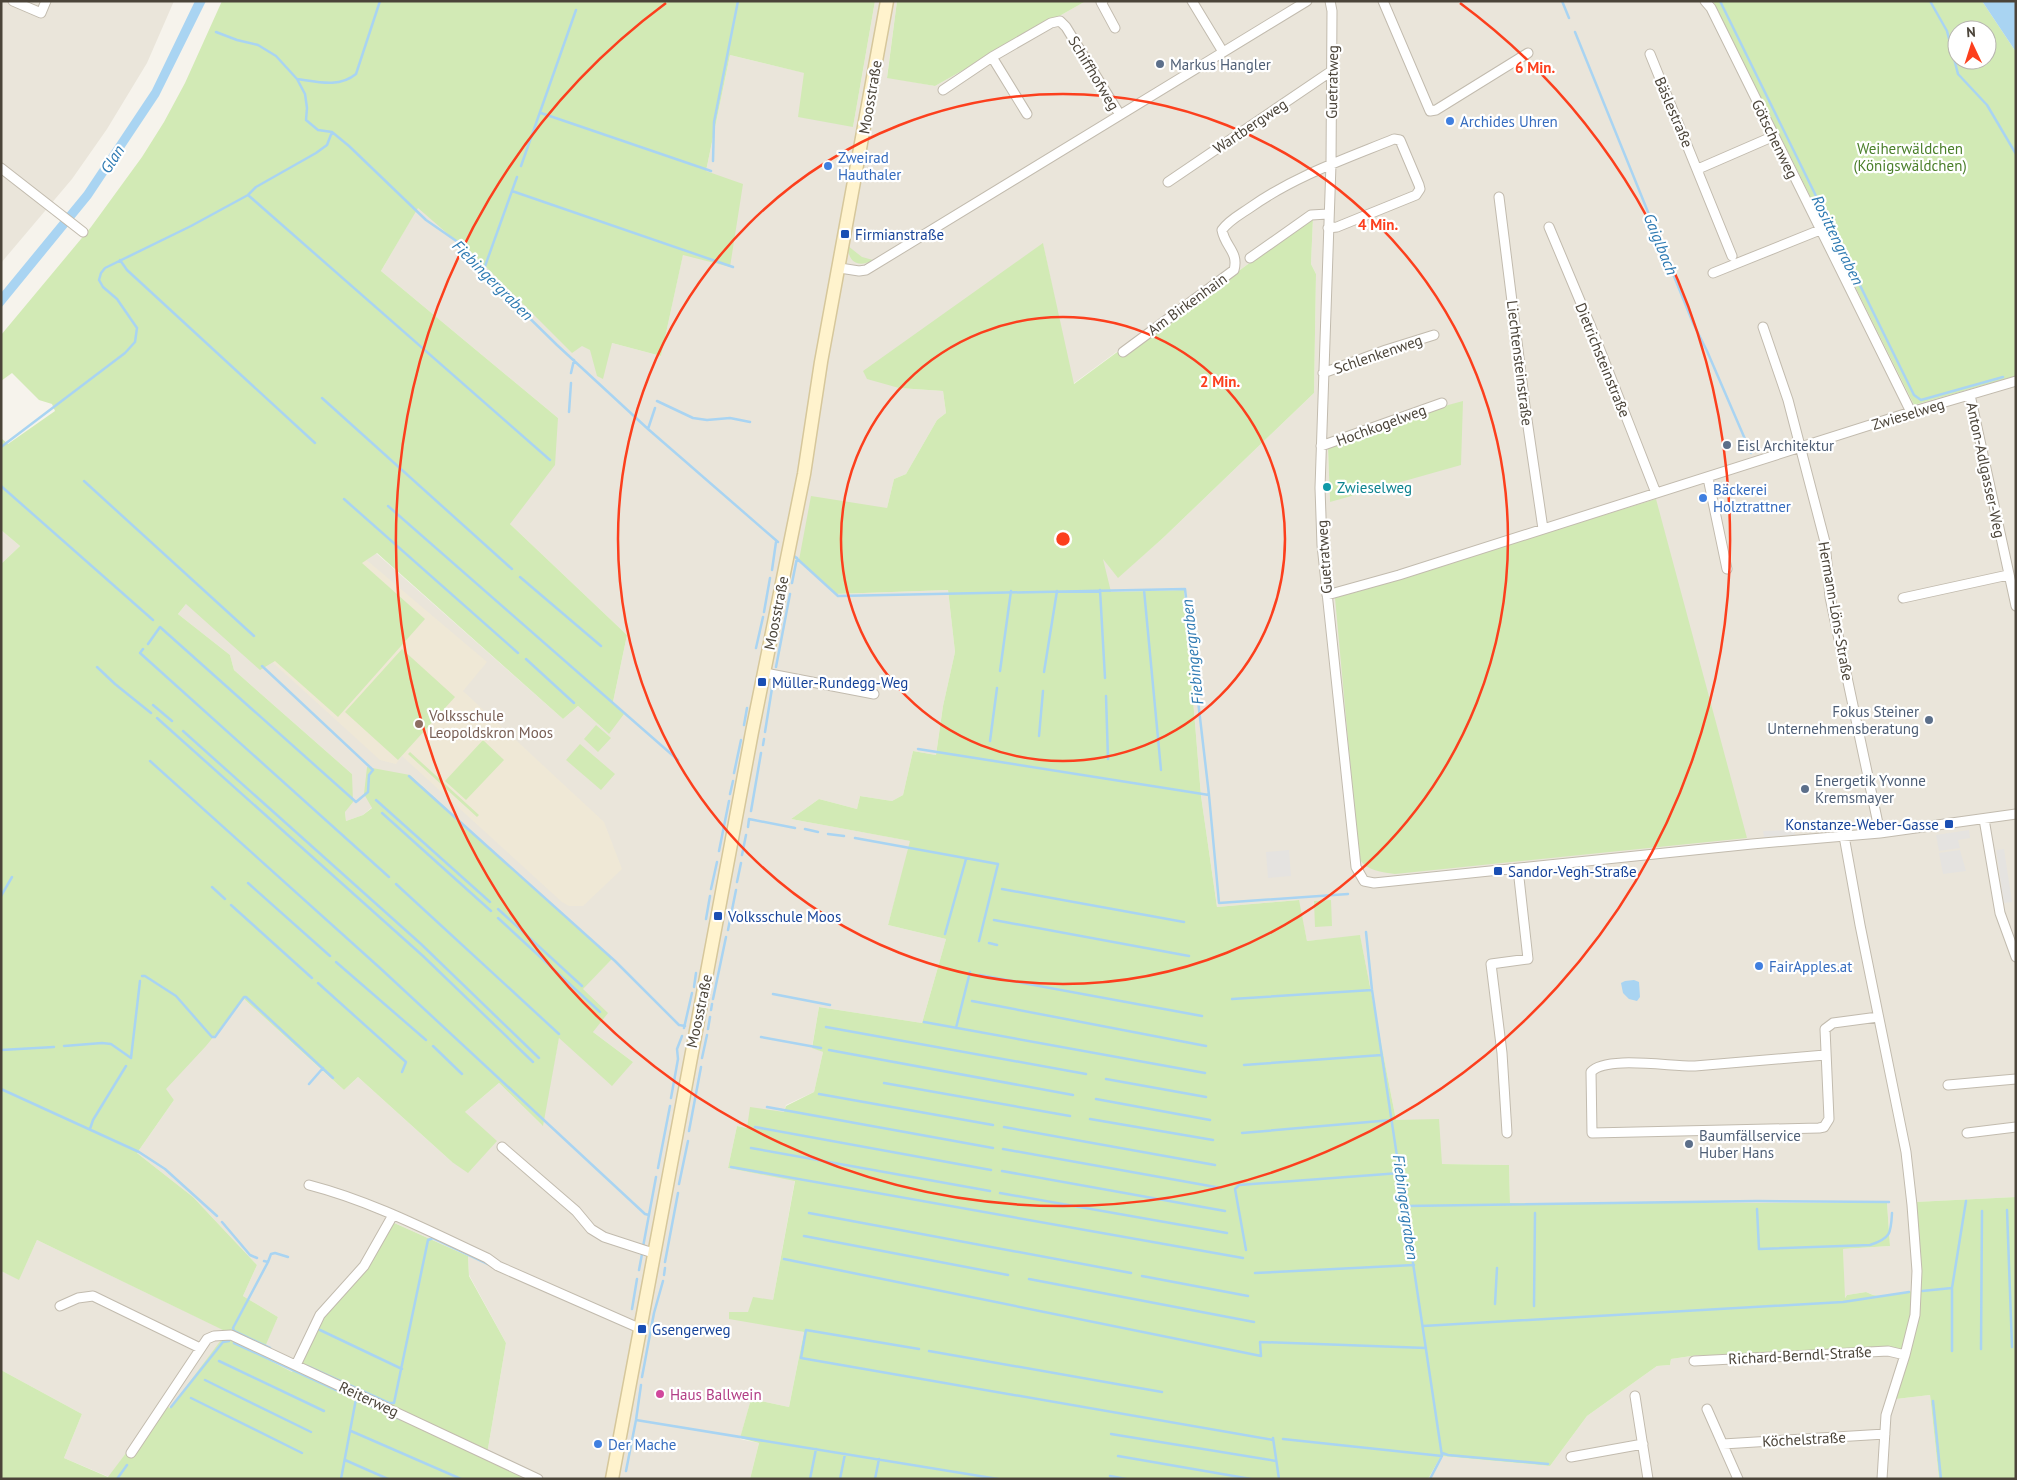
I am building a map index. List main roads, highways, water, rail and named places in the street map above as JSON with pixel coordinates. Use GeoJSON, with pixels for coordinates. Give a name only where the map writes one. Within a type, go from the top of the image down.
{"type":"FeatureCollection","features":[{"type":"Feature","properties":{"kind":"water","name":"Glan"},"geometry":{"type":"Polygon","coordinates":[[[195,1],[206,1],[159,96],[91,198],[1,308],[1,293],[84,192],[152,90],[195,1]]]}},
{"type":"Feature","properties":{"kind":"water"},"geometry":{"type":"Polygon","coordinates":[[[1982,1],[2016,1],[2016,52],[1997,24],[1997,20],[1995,20],[1982,1]]]}},
{"type":"Feature","properties":{"kind":"water"},"geometry":{"type":"Polygon","coordinates":[[[1634,980],[1639,982],[1640,997],[1637,1001],[1629,999],[1623,993],[1621,983],[1634,980]]]}},
{"type":"Feature","properties":{"kind":"waterway"},"geometry":{"type":"LineString","coordinates":[[297,79],[335,83],[356,74],[380,1]]}},
{"type":"Feature","properties":{"kind":"waterway"},"geometry":{"type":"LineString","coordinates":[[713,161],[714,122],[738,1]]}},
{"type":"Feature","properties":{"kind":"waterway","name":"Gaiglbach"},"geometry":{"type":"LineString","coordinates":[[1562,1],[1569,18]]}},
{"type":"Feature","properties":{"kind":"waterway","name":"Rosittengraben"},"geometry":{"type":"LineString","coordinates":[[1720,1],[1914,395],[1921,400],[2003,377]]}},
{"type":"Feature","properties":{"kind":"waterway"},"geometry":{"type":"LineString","coordinates":[[1930,1],[1947,31],[1958,74],[1987,105],[2016,154]]}},
{"type":"Feature","properties":{"kind":"waterway"},"geometry":{"type":"LineString","coordinates":[[521,166],[576,10]]}},
{"type":"Feature","properties":{"kind":"waterway","name":"Fiebingergraben"},"geometry":{"type":"LineString","coordinates":[[216,32],[258,45],[276,56],[297,79],[305,94],[306,120],[318,130],[332,132],[426,220],[465,247],[506,295],[557,345],[648,429],[778,542]]}},
{"type":"Feature","properties":{"kind":"waterway","name":"Gaiglbach"},"geometry":{"type":"LineString","coordinates":[[1575,32],[1693,323],[1751,453]]}},
{"type":"Feature","properties":{"kind":"waterway"},"geometry":{"type":"LineString","coordinates":[[541,113],[711,171]]}},
{"type":"Feature","properties":{"kind":"waterway"},"geometry":{"type":"LineString","coordinates":[[1,447],[125,353],[135,342],[137,328],[117,299],[103,287],[99,280],[105,268],[191,226],[248,195],[256,187],[327,145],[332,132]]}},
{"type":"Feature","properties":{"kind":"waterway"},"geometry":{"type":"LineString","coordinates":[[484,269],[517,177]]}},
{"type":"Feature","properties":{"kind":"waterway"},"geometry":{"type":"LineString","coordinates":[[512,191],[733,267]]}},
{"type":"Feature","properties":{"kind":"waterway"},"geometry":{"type":"LineString","coordinates":[[248,195],[550,460]]}},
{"type":"Feature","properties":{"kind":"waterway"},"geometry":{"type":"LineString","coordinates":[[120,260],[127,270],[315,443]]}},
{"type":"Feature","properties":{"kind":"waterway"},"geometry":{"type":"LineString","coordinates":[[571,373],[574,360]]}},
{"type":"Feature","properties":{"kind":"waterway"},"geometry":{"type":"LineString","coordinates":[[569,412],[571,383]]}},
{"type":"Feature","properties":{"kind":"waterway"},"geometry":{"type":"LineString","coordinates":[[322,398],[512,569]]}},
{"type":"Feature","properties":{"kind":"waterway"},"geometry":{"type":"LineString","coordinates":[[657,401],[693,418],[707,420],[730,418],[750,422]]}},
{"type":"Feature","properties":{"kind":"waterway"},"geometry":{"type":"LineString","coordinates":[[648,429],[655,408]]}},
{"type":"Feature","properties":{"kind":"waterway"},"geometry":{"type":"LineString","coordinates":[[84,481],[254,636]]}},
{"type":"Feature","properties":{"kind":"waterway"},"geometry":{"type":"LineString","coordinates":[[1,486],[153,620]]}},
{"type":"Feature","properties":{"kind":"waterway"},"geometry":{"type":"LineString","coordinates":[[344,499],[518,653]]}},
{"type":"Feature","properties":{"kind":"waterway"},"geometry":{"type":"LineString","coordinates":[[388,506],[678,760]]}},
{"type":"Feature","properties":{"kind":"waterway"},"geometry":{"type":"LineString","coordinates":[[772,570],[776,542]]}},
{"type":"Feature","properties":{"kind":"waterway","name":"Fiebingergraben"},"geometry":{"type":"LineString","coordinates":[[793,555],[838,596],[1185,589],[1209,795],[1219,903],[1348,894]]}},
{"type":"Feature","properties":{"kind":"waterway"},"geometry":{"type":"LineString","coordinates":[[792,583],[797,558]]}},
{"type":"Feature","properties":{"kind":"waterway"},"geometry":{"type":"LineString","coordinates":[[520,577],[601,646]]}},
{"type":"Feature","properties":{"kind":"waterway"},"geometry":{"type":"LineString","coordinates":[[764,612],[770,578]]}},
{"type":"Feature","properties":{"kind":"waterway"},"geometry":{"type":"LineString","coordinates":[[1100,590],[1105,678]]}},
{"type":"Feature","properties":{"kind":"waterway"},"geometry":{"type":"LineString","coordinates":[[1144,590],[1161,770]]}},
{"type":"Feature","properties":{"kind":"waterway"},"geometry":{"type":"LineString","coordinates":[[1000,671],[1011,591]]}},
{"type":"Feature","properties":{"kind":"waterway"},"geometry":{"type":"LineString","coordinates":[[1044,672],[1057,591]]}},
{"type":"Feature","properties":{"kind":"waterway"},"geometry":{"type":"LineString","coordinates":[[776,667],[790,594]]}},
{"type":"Feature","properties":{"kind":"waterway"},"geometry":{"type":"LineString","coordinates":[[756,648],[763,617]]}},
{"type":"Feature","properties":{"kind":"waterway"},"geometry":{"type":"LineString","coordinates":[[148,644],[160,627],[356,802],[368,792],[369,775],[373,770],[262,666]]}},
{"type":"Feature","properties":{"kind":"waterway"},"geometry":{"type":"LineString","coordinates":[[143,649],[140,653],[389,877]]}},
{"type":"Feature","properties":{"kind":"waterway"},"geometry":{"type":"LineString","coordinates":[[526,659],[574,703]]}},
{"type":"Feature","properties":{"kind":"waterway"},"geometry":{"type":"LineString","coordinates":[[97,667],[151,713]]}},
{"type":"Feature","properties":{"kind":"waterway"},"geometry":{"type":"LineString","coordinates":[[765,732],[773,682]]}},
{"type":"Feature","properties":{"kind":"waterway"},"geometry":{"type":"LineString","coordinates":[[990,741],[997,688]]}},
{"type":"Feature","properties":{"kind":"waterway"},"geometry":{"type":"LineString","coordinates":[[1039,736],[1043,691]]}},
{"type":"Feature","properties":{"kind":"waterway"},"geometry":{"type":"LineString","coordinates":[[1106,696],[1108,759]]}},
{"type":"Feature","properties":{"kind":"waterway"},"geometry":{"type":"LineString","coordinates":[[153,705],[172,721]]}},
{"type":"Feature","properties":{"kind":"waterway"},"geometry":{"type":"LineString","coordinates":[[744,725],[747,708]]}},
{"type":"Feature","properties":{"kind":"waterway"},"geometry":{"type":"LineString","coordinates":[[157,718],[423,956],[533,1062]]}},
{"type":"Feature","properties":{"kind":"waterway"},"geometry":{"type":"LineString","coordinates":[[183,731],[421,944],[539,1058]]}},
{"type":"Feature","properties":{"kind":"waterway"},"geometry":{"type":"LineString","coordinates":[[763,745],[764,739]]}},
{"type":"Feature","properties":{"kind":"waterway"},"geometry":{"type":"LineString","coordinates":[[734,773],[741,740]]}},
{"type":"Feature","properties":{"kind":"waterway"},"geometry":{"type":"LineString","coordinates":[[918,749],[1209,795]]}},
{"type":"Feature","properties":{"kind":"waterway"},"geometry":{"type":"LineString","coordinates":[[751,811],[761,753]]}},
{"type":"Feature","properties":{"kind":"waterway"},"geometry":{"type":"LineString","coordinates":[[150,761],[380,968],[645,1214],[649,1215]]}},
{"type":"Feature","properties":{"kind":"waterway"},"geometry":{"type":"LineString","coordinates":[[409,776],[615,961],[679,1025],[685,1026]]}},
{"type":"Feature","properties":{"kind":"waterway"},"geometry":{"type":"LineString","coordinates":[[730,794],[733,781]]}},
{"type":"Feature","properties":{"kind":"waterway"},"geometry":{"type":"LineString","coordinates":[[376,800],[490,902]]}},
{"type":"Feature","properties":{"kind":"waterway"},"geometry":{"type":"LineString","coordinates":[[719,851],[729,801]]}},
{"type":"Feature","properties":{"kind":"waterway"},"geometry":{"type":"LineString","coordinates":[[382,813],[491,911]]}},
{"type":"Feature","properties":{"kind":"waterway"},"geometry":{"type":"LineString","coordinates":[[748,827],[749,819],[795,828]]}},
{"type":"Feature","properties":{"kind":"waterway"},"geometry":{"type":"LineString","coordinates":[[805,829],[818,832]]}},
{"type":"Feature","properties":{"kind":"waterway"},"geometry":{"type":"LineString","coordinates":[[828,834],[844,836]]}},
{"type":"Feature","properties":{"kind":"waterway"},"geometry":{"type":"LineString","coordinates":[[742,855],[746,835]]}},
{"type":"Feature","properties":{"kind":"waterway"},"geometry":{"type":"LineString","coordinates":[[855,838],[998,864],[979,941]]}},
{"type":"Feature","properties":{"kind":"waterway"},"geometry":{"type":"LineString","coordinates":[[945,934],[966,859]]}},
{"type":"Feature","properties":{"kind":"waterway"},"geometry":{"type":"LineString","coordinates":[[711,889],[717,862]]}},
{"type":"Feature","properties":{"kind":"waterway"},"geometry":{"type":"LineString","coordinates":[[737,882],[741,863]]}},
{"type":"Feature","properties":{"kind":"waterway"},"geometry":{"type":"LineString","coordinates":[[1,896],[12,877]]}},
{"type":"Feature","properties":{"kind":"waterway"},"geometry":{"type":"LineString","coordinates":[[248,883],[330,956]]}},
{"type":"Feature","properties":{"kind":"waterway"},"geometry":{"type":"LineString","coordinates":[[396,884],[559,1034]]}},
{"type":"Feature","properties":{"kind":"waterway"},"geometry":{"type":"LineString","coordinates":[[212,887],[225,899]]}},
{"type":"Feature","properties":{"kind":"waterway"},"geometry":{"type":"LineString","coordinates":[[1002,889],[1184,922]]}},
{"type":"Feature","properties":{"kind":"waterway"},"geometry":{"type":"LineString","coordinates":[[728,930],[736,890]]}},
{"type":"Feature","properties":{"kind":"waterway"},"geometry":{"type":"LineString","coordinates":[[706,919],[710,896]]}},
{"type":"Feature","properties":{"kind":"waterway"},"geometry":{"type":"LineString","coordinates":[[231,905],[312,978]]}},
{"type":"Feature","properties":{"kind":"waterway"},"geometry":{"type":"LineString","coordinates":[[498,909],[582,986]]}},
{"type":"Feature","properties":{"kind":"waterway"},"geometry":{"type":"LineString","coordinates":[[498,918],[600,1012]]}},
{"type":"Feature","properties":{"kind":"waterway"},"geometry":{"type":"LineString","coordinates":[[994,920],[1189,956]]}},
{"type":"Feature","properties":{"kind":"waterway","name":"Fiebingergraben"},"geometry":{"type":"LineString","coordinates":[[1366,932],[1372,990],[1442,1456],[1430,1479]]}},
{"type":"Feature","properties":{"kind":"waterway"},"geometry":{"type":"LineString","coordinates":[[713,999],[726,937]]}},
{"type":"Feature","properties":{"kind":"waterway"},"geometry":{"type":"LineString","coordinates":[[989,943],[997,945]]}},
{"type":"Feature","properties":{"kind":"waterway"},"geometry":{"type":"LineString","coordinates":[[336,962],[426,1040]]}},
{"type":"Feature","properties":{"kind":"waterway"},"geometry":{"type":"LineString","coordinates":[[956,1028],[970,972]]}},
{"type":"Feature","properties":{"kind":"waterway"},"geometry":{"type":"LineString","coordinates":[[694,987],[696,973]]}},
{"type":"Feature","properties":{"kind":"waterway"},"geometry":{"type":"LineString","coordinates":[[980,975],[1202,1016]]}},
{"type":"Feature","properties":{"kind":"waterway"},"geometry":{"type":"LineString","coordinates":[[142,976],[145,976],[176,996],[212,1037],[215,1037],[244,997],[246,997],[333,1078]]}},
{"type":"Feature","properties":{"kind":"waterway"},"geometry":{"type":"LineString","coordinates":[[64,1046],[111,1044],[131,1058],[140,981]]}},
{"type":"Feature","properties":{"kind":"waterway"},"geometry":{"type":"LineString","coordinates":[[318,983],[406,1062],[402,1072]]}},
{"type":"Feature","properties":{"kind":"waterway"},"geometry":{"type":"LineString","coordinates":[[1232,999],[1372,990]]}},
{"type":"Feature","properties":{"kind":"waterway"},"geometry":{"type":"LineString","coordinates":[[684,1028],[692,993]]}},
{"type":"Feature","properties":{"kind":"waterway"},"geometry":{"type":"LineString","coordinates":[[773,994],[830,1005]]}},
{"type":"Feature","properties":{"kind":"waterway"},"geometry":{"type":"LineString","coordinates":[[972,1001],[1206,1046]]}},
{"type":"Feature","properties":{"kind":"waterway"},"geometry":{"type":"LineString","coordinates":[[711,1010],[712,1004]]}},
{"type":"Feature","properties":{"kind":"waterway"},"geometry":{"type":"LineString","coordinates":[[708,1029],[710,1017]]}},
{"type":"Feature","properties":{"kind":"waterway"},"geometry":{"type":"LineString","coordinates":[[924,1022],[1205,1073]]}},
{"type":"Feature","properties":{"kind":"waterway"},"geometry":{"type":"LineString","coordinates":[[826,1027],[1086,1074]]}},
{"type":"Feature","properties":{"kind":"waterway"},"geometry":{"type":"LineString","coordinates":[[702,1058],[707,1035]]}},
{"type":"Feature","properties":{"kind":"waterway"},"geometry":{"type":"LineString","coordinates":[[671,1098],[678,1059],[677,1049],[682,1036]]}},
{"type":"Feature","properties":{"kind":"waterway"},"geometry":{"type":"LineString","coordinates":[[761,1037],[821,1048]]}},
{"type":"Feature","properties":{"kind":"waterway"},"geometry":{"type":"LineString","coordinates":[[433,1046],[462,1074]]}},
{"type":"Feature","properties":{"kind":"waterway"},"geometry":{"type":"LineString","coordinates":[[1,1050],[54,1047]]}},
{"type":"Feature","properties":{"kind":"waterway"},"geometry":{"type":"LineString","coordinates":[[829,1050],[1073,1095]]}},
{"type":"Feature","properties":{"kind":"waterway"},"geometry":{"type":"LineString","coordinates":[[1244,1065],[1382,1055]]}},
{"type":"Feature","properties":{"kind":"waterway"},"geometry":{"type":"LineString","coordinates":[[90,1129],[93,1120],[126,1066]]}},
{"type":"Feature","properties":{"kind":"waterway"},"geometry":{"type":"LineString","coordinates":[[689,1131],[701,1067]]}},
{"type":"Feature","properties":{"kind":"waterway"},"geometry":{"type":"LineString","coordinates":[[309,1084],[323,1068]]}},
{"type":"Feature","properties":{"kind":"waterway"},"geometry":{"type":"LineString","coordinates":[[1106,1079],[1206,1097]]}},
{"type":"Feature","properties":{"kind":"waterway"},"geometry":{"type":"LineString","coordinates":[[884,1083],[1070,1116]]}},
{"type":"Feature","properties":{"kind":"waterway"},"geometry":{"type":"LineString","coordinates":[[1,1089],[139,1152],[165,1169],[217,1216]]}},
{"type":"Feature","properties":{"kind":"waterway"},"geometry":{"type":"LineString","coordinates":[[819,1094],[993,1125]]}},
{"type":"Feature","properties":{"kind":"waterway"},"geometry":{"type":"LineString","coordinates":[[1096,1099],[1210,1120]]}},
{"type":"Feature","properties":{"kind":"waterway"},"geometry":{"type":"LineString","coordinates":[[658,1168],[670,1106]]}},
{"type":"Feature","properties":{"kind":"waterway"},"geometry":{"type":"LineString","coordinates":[[767,1107],[993,1148]]}},
{"type":"Feature","properties":{"kind":"waterway"},"geometry":{"type":"LineString","coordinates":[[1090,1119],[1213,1140]]}},
{"type":"Feature","properties":{"kind":"waterway"},"geometry":{"type":"LineString","coordinates":[[1242,1133],[1392,1120]]}},
{"type":"Feature","properties":{"kind":"waterway"},"geometry":{"type":"LineString","coordinates":[[755,1127],[991,1170]]}},
{"type":"Feature","properties":{"kind":"waterway"},"geometry":{"type":"LineString","coordinates":[[1004,1127],[1215,1165]]}},
{"type":"Feature","properties":{"kind":"waterway"},"geometry":{"type":"LineString","coordinates":[[679,1184],[688,1141]]}},
{"type":"Feature","properties":{"kind":"waterway"},"geometry":{"type":"LineString","coordinates":[[751,1148],[990,1191]]}},
{"type":"Feature","properties":{"kind":"waterway"},"geometry":{"type":"LineString","coordinates":[[1003,1149],[1221,1188]]}},
{"type":"Feature","properties":{"kind":"waterway"},"geometry":{"type":"LineString","coordinates":[[731,1167],[1243,1258]]}},
{"type":"Feature","properties":{"kind":"waterway"},"geometry":{"type":"LineString","coordinates":[[1002,1171],[1225,1211]]}},
{"type":"Feature","properties":{"kind":"waterway"},"geometry":{"type":"LineString","coordinates":[[1246,1250],[1235,1189],[1239,1185],[1400,1173]]}},
{"type":"Feature","properties":{"kind":"waterway"},"geometry":{"type":"LineString","coordinates":[[643,1247],[656,1177]]}},
{"type":"Feature","properties":{"kind":"waterway"},"geometry":{"type":"LineString","coordinates":[[665,1262],[678,1193]]}},
{"type":"Feature","properties":{"kind":"waterway"},"geometry":{"type":"LineString","coordinates":[[1000,1193],[1227,1233]]}},
{"type":"Feature","properties":{"kind":"waterway"},"geometry":{"type":"LineString","coordinates":[[1406,1206],[1757,1201],[1889,1202]]}},
{"type":"Feature","properties":{"kind":"waterway"},"geometry":{"type":"LineString","coordinates":[[1952,1351],[1952,1288],[1966,1201]]}},
{"type":"Feature","properties":{"kind":"waterway"},"geometry":{"type":"LineString","coordinates":[[1757,1209],[1759,1249],[1870,1245],[1886,1237],[1890,1230],[1892,1213]]}},
{"type":"Feature","properties":{"kind":"waterway"},"geometry":{"type":"LineString","coordinates":[[2007,1210],[2012,1347]]}},
{"type":"Feature","properties":{"kind":"waterway"},"geometry":{"type":"LineString","coordinates":[[1981,1349],[1982,1211]]}},
{"type":"Feature","properties":{"kind":"waterway"},"geometry":{"type":"LineString","coordinates":[[809,1213],[1131,1273]]}},
{"type":"Feature","properties":{"kind":"waterway"},"geometry":{"type":"LineString","coordinates":[[1534,1306],[1535,1213]]}},
{"type":"Feature","properties":{"kind":"waterway"},"geometry":{"type":"LineString","coordinates":[[222,1222],[250,1255],[257,1258]]}},
{"type":"Feature","properties":{"kind":"waterway"},"geometry":{"type":"LineString","coordinates":[[804,1236],[1008,1275]]}},
{"type":"Feature","properties":{"kind":"waterway"},"geometry":{"type":"LineString","coordinates":[[307,1366],[389,1403],[394,1403],[428,1240],[433,1238],[488,1264]]}},
{"type":"Feature","properties":{"kind":"waterway"},"geometry":{"type":"LineString","coordinates":[[268,1262],[271,1254],[275,1253],[288,1257]]}},
{"type":"Feature","properties":{"kind":"waterway"},"geometry":{"type":"LineString","coordinates":[[639,1270],[642,1254]]}},
{"type":"Feature","properties":{"kind":"waterway"},"geometry":{"type":"LineString","coordinates":[[784,1259],[1261,1356],[1260,1342],[1426,1348]]}},
{"type":"Feature","properties":{"kind":"waterway"},"geometry":{"type":"LineString","coordinates":[[264,1261],[268,1262],[233,1328],[234,1331],[270,1348]]}},
{"type":"Feature","properties":{"kind":"waterway"},"geometry":{"type":"LineString","coordinates":[[1255,1273],[1414,1265]]}},
{"type":"Feature","properties":{"kind":"waterway"},"geometry":{"type":"LineString","coordinates":[[664,1275],[665,1268]]}},
{"type":"Feature","properties":{"kind":"waterway"},"geometry":{"type":"LineString","coordinates":[[1495,1304],[1497,1268]]}},
{"type":"Feature","properties":{"kind":"waterway"},"geometry":{"type":"LineString","coordinates":[[1142,1276],[1248,1296]]}},
{"type":"Feature","properties":{"kind":"waterway"},"geometry":{"type":"LineString","coordinates":[[632,1309],[637,1279]]}},
{"type":"Feature","properties":{"kind":"waterway"},"geometry":{"type":"LineString","coordinates":[[1029,1279],[1254,1322]]}},
{"type":"Feature","properties":{"kind":"waterway"},"geometry":{"type":"LineString","coordinates":[[642,1377],[654,1313],[663,1281]]}},
{"type":"Feature","properties":{"kind":"waterway"},"geometry":{"type":"LineString","coordinates":[[1922,1291],[1952,1288]]}},
{"type":"Feature","properties":{"kind":"waterway"},"geometry":{"type":"LineString","coordinates":[[1423,1326],[1843,1302],[1909,1292]]}},
{"type":"Feature","properties":{"kind":"waterway"},"geometry":{"type":"LineString","coordinates":[[320,1330],[402,1369]]}},
{"type":"Feature","properties":{"kind":"waterway"},"geometry":{"type":"LineString","coordinates":[[919,1349],[806,1330],[801,1358],[1273,1440]]}},
{"type":"Feature","properties":{"kind":"waterway"},"geometry":{"type":"LineString","coordinates":[[171,1407],[223,1342],[229,1341]]}},
{"type":"Feature","properties":{"kind":"waterway"},"geometry":{"type":"LineString","coordinates":[[234,1343],[347,1395]]}},
{"type":"Feature","properties":{"kind":"waterway"},"geometry":{"type":"LineString","coordinates":[[929,1351],[1162,1392]]}},
{"type":"Feature","properties":{"kind":"waterway"},"geometry":{"type":"LineString","coordinates":[[219,1361],[324,1411]]}},
{"type":"Feature","properties":{"kind":"waterway"},"geometry":{"type":"LineString","coordinates":[[205,1380],[311,1432]]}},
{"type":"Feature","properties":{"kind":"waterway"},"geometry":{"type":"LineString","coordinates":[[626,1471],[641,1385]]}},
{"type":"Feature","properties":{"kind":"waterway"},"geometry":{"type":"LineString","coordinates":[[191,1398],[302,1453]]}},
{"type":"Feature","properties":{"kind":"waterway"},"geometry":{"type":"LineString","coordinates":[[353,1398],[400,1419]]}},
{"type":"Feature","properties":{"kind":"waterway"},"geometry":{"type":"LineString","coordinates":[[341,1479],[356,1399]]}},
{"type":"Feature","properties":{"kind":"waterway"},"geometry":{"type":"LineString","coordinates":[[1933,1401],[1941,1479]]}},
{"type":"Feature","properties":{"kind":"waterway"},"geometry":{"type":"LineString","coordinates":[[636,1420],[998,1479]]}},
{"type":"Feature","properties":{"kind":"waterway"},"geometry":{"type":"LineString","coordinates":[[351,1431],[461,1479]]}},
{"type":"Feature","properties":{"kind":"waterway"},"geometry":{"type":"LineString","coordinates":[[1111,1434],[1276,1461]]}},
{"type":"Feature","properties":{"kind":"waterway"},"geometry":{"type":"LineString","coordinates":[[1273,1438],[1279,1479]]}},
{"type":"Feature","properties":{"kind":"waterway"},"geometry":{"type":"LineString","coordinates":[[1283,1439],[1442,1456]]}},
{"type":"Feature","properties":{"kind":"waterway"},"geometry":{"type":"LineString","coordinates":[[810,1479],[816,1449]]}},
{"type":"Feature","properties":{"kind":"waterway"},"geometry":{"type":"LineString","coordinates":[[1442,1453],[1548,1464]]}},
{"type":"Feature","properties":{"kind":"waterway"},"geometry":{"type":"LineString","coordinates":[[840,1479],[845,1454]]}},
{"type":"Feature","properties":{"kind":"waterway"},"geometry":{"type":"LineString","coordinates":[[1118,1456],[1251,1479]]}},
{"type":"Feature","properties":{"kind":"waterway"},"geometry":{"type":"LineString","coordinates":[[875,1479],[879,1459]]}},
{"type":"Feature","properties":{"kind":"waterway"},"geometry":{"type":"LineString","coordinates":[[345,1460],[388,1479]]}},
{"type":"Feature","properties":{"kind":"waterway"},"geometry":{"type":"LineString","coordinates":[[117,1479],[127,1465]]}},
{"type":"Feature","properties":{"kind":"waterway"},"geometry":{"type":"LineString","coordinates":[[1110,1476],[1126,1479]]}},
{"type":"Feature","properties":{"kind":"place","name":"Markus Hangler"},"geometry":{"type":"Point","coordinates":[1160,64]}},
{"type":"Feature","properties":{"kind":"place","name":"Archides Uhren"},"geometry":{"type":"Point","coordinates":[1450,121]}},
{"type":"Feature","properties":{"kind":"place","name":"Zweirad Hauthaler"},"geometry":{"type":"Point","coordinates":[828,166]}},
{"type":"Feature","properties":{"kind":"place","name":"Firmianstraße"},"geometry":{"type":"Point","coordinates":[845,234]}},
{"type":"Feature","properties":{"kind":"place","name":"Eisl Architektur"},"geometry":{"type":"Point","coordinates":[1727,445]}},
{"type":"Feature","properties":{"kind":"place","name":"Zwieselweg"},"geometry":{"type":"Point","coordinates":[1327,487]}},
{"type":"Feature","properties":{"kind":"place","name":"Bäckerei Holztrattner"},"geometry":{"type":"Point","coordinates":[1703,498]}},
{"type":"Feature","properties":{"kind":"place","name":"Müller-Rundegg-Weg"},"geometry":{"type":"Point","coordinates":[762,682]}},
{"type":"Feature","properties":{"kind":"place","name":"Fokus Steiner Unternehmensberatung"},"geometry":{"type":"Point","coordinates":[1929,720]}},
{"type":"Feature","properties":{"kind":"place","name":"Volksschule Leopoldskron Moos"},"geometry":{"type":"Point","coordinates":[419,724]}},
{"type":"Feature","properties":{"kind":"place","name":"Energetik Yvonne Kremsmayer"},"geometry":{"type":"Point","coordinates":[1805,789]}},
{"type":"Feature","properties":{"kind":"place","name":"Konstanze-Weber-Gasse"},"geometry":{"type":"Point","coordinates":[1949,824]}},
{"type":"Feature","properties":{"kind":"place","name":"Sandor-Vegh-Straße"},"geometry":{"type":"Point","coordinates":[1498,871]}},
{"type":"Feature","properties":{"kind":"place","name":"Volksschule Moos"},"geometry":{"type":"Point","coordinates":[718,916]}},
{"type":"Feature","properties":{"kind":"place","name":"FairApples.at"},"geometry":{"type":"Point","coordinates":[1759,966]}},
{"type":"Feature","properties":{"kind":"place","name":"Baumfällservice Huber Hans"},"geometry":{"type":"Point","coordinates":[1689,1144]}},
{"type":"Feature","properties":{"kind":"place","name":"Gsengerweg"},"geometry":{"type":"Point","coordinates":[642,1329]}},
{"type":"Feature","properties":{"kind":"place","name":"Haus Ballwein"},"geometry":{"type":"Point","coordinates":[660,1394]}},
{"type":"Feature","properties":{"kind":"place","name":"Der Mache"},"geometry":{"type":"Point","coordinates":[598,1444]}},
{"type":"Feature","properties":{"kind":"park label","name":"Weiherwäldchen (Königswäldchen)"},"geometry":{"type":"Point","coordinates":[1910,156]}}]}
